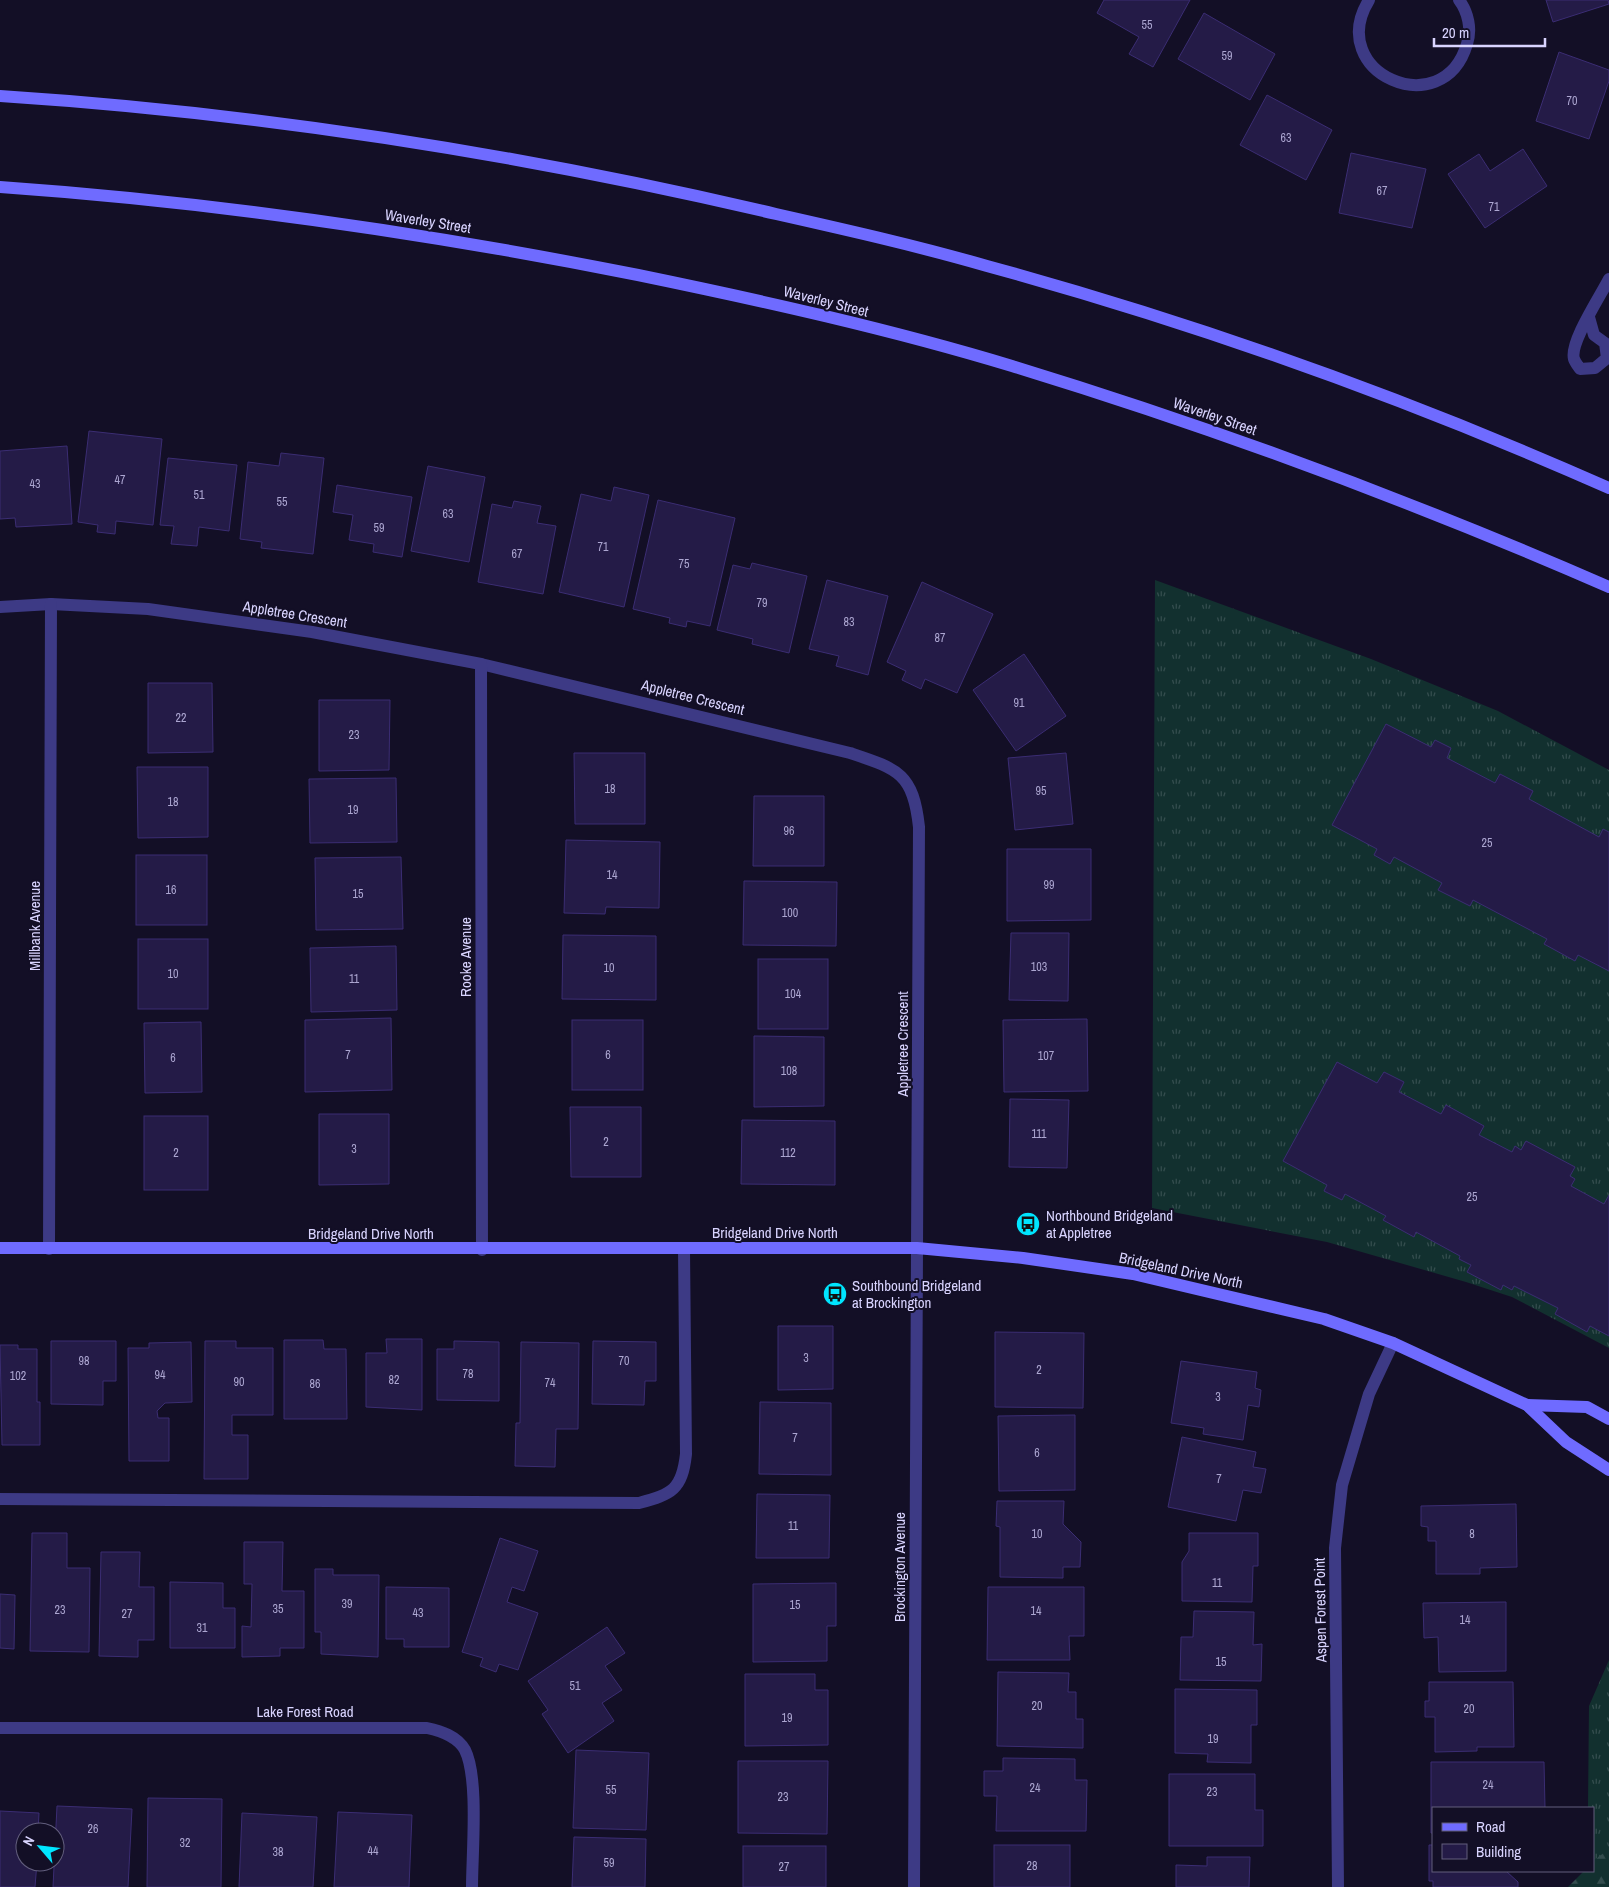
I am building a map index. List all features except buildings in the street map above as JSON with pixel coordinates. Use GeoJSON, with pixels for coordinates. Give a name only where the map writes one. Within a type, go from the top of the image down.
{"type":"FeatureCollection","features":[{"type":"Feature","properties":{"kind":"main road"},"geometry":{"type":"LineString","coordinates":[[0,96],[164,108],[395,139],[489,154],[646,184],[923,248],[1096,298],[1328,375],[1540,457],[1609,488]]}},
{"type":"Feature","properties":{"kind":"main road","name":"Waverley Street"},"geometry":{"type":"LineString","coordinates":[[0,187],[163,200],[415,234],[576,263],[815,314],[1010,366],[1250,445],[1441,517],[1609,587]]}},
{"type":"Feature","properties":{"kind":"main road","name":"Bridgeland Drive North"},"geometry":{"type":"LineString","coordinates":[[0,1248],[482,1250],[917,1248],[1023,1258],[1134,1274],[1324,1319],[1392,1343],[1527,1405],[1566,1442],[1609,1470]]}},
{"type":"Feature","properties":{"kind":"main road","name":"Bridgeland Drive North"},"geometry":{"type":"LineString","coordinates":[[1527,1405],[1587,1407],[1609,1419]]}},
{"type":"Feature","properties":{"kind":"street"},"geometry":{"type":"LineString","coordinates":[[1368,0],[1362,10],[1359,34],[1363,52],[1373,69],[1389,80],[1408,86],[1436,82],[1452,71],[1464,56],[1469,37],[1469,24],[1460,0]]}},
{"type":"Feature","properties":{"kind":"street"},"geometry":{"type":"LineString","coordinates":[[1589,317],[1609,279]]}},
{"type":"Feature","properties":{"kind":"street","name":"Appletree Crescent"},"geometry":{"type":"LineString","coordinates":[[0,608],[51,604],[148,609],[293,629],[481,664],[850,753],[898,772],[910,786],[916,802],[919,827],[917,1248]]}},
{"type":"Feature","properties":{"kind":"street","name":"Millbank Avenue"},"geometry":{"type":"LineString","coordinates":[[49,1249],[51,604]]}},
{"type":"Feature","properties":{"kind":"street","name":"Rooke Avenue"},"geometry":{"type":"LineString","coordinates":[[481,664],[482,1250]]}},
{"type":"Feature","properties":{"kind":"street","name":"Brockington Avenue"},"geometry":{"type":"LineString","coordinates":[[914,1887],[917,1248]]}},
{"type":"Feature","properties":{"kind":"street"},"geometry":{"type":"LineString","coordinates":[[0,1498],[639,1503],[668,1495],[683,1476],[686,1454],[684,1249]]}},
{"type":"Feature","properties":{"kind":"street","name":"Aspen Forest Point"},"geometry":{"type":"LineString","coordinates":[[1338,1887],[1335,1548],[1342,1485],[1369,1394],[1392,1343]]}},
{"type":"Feature","properties":{"kind":"street","name":"Lake Forest Road"},"geometry":{"type":"LineString","coordinates":[[0,1728],[427,1728],[447,1733],[464,1749],[473,1775],[472,1887]]}},
{"type":"Feature","properties":{"kind":"green space"},"geometry":{"type":"Polygon","coordinates":[[[1155,580],[1371,659],[1498,711],[1609,770],[1609,1348],[1512,1297],[1466,1282],[1327,1242],[1152,1208],[1155,580]]]}},
{"type":"Feature","properties":{"kind":"green space"},"geometry":{"type":"Polygon","coordinates":[[[1609,1660],[1609,1887],[1587,1887],[1594,1872],[1594,1807],[1588,1807],[1589,1706],[1609,1660]]]}},
{"type":"Feature","properties":{"kind":"green space"},"geometry":{"type":"Polygon","coordinates":[[[1609,1849],[1609,1887],[1568,1887],[1583,1872],[1594,1872],[1594,1860],[1609,1849]]]}},
{"type":"Feature","properties":{"kind":"place","name":"Northbound Bridgeland at Appletree"},"geometry":{"type":"Point","coordinates":[1028,1224]}},
{"type":"Feature","properties":{"kind":"place","name":"Southbound Bridgeland at Brockington"},"geometry":{"type":"Point","coordinates":[835,1294]}}]}
